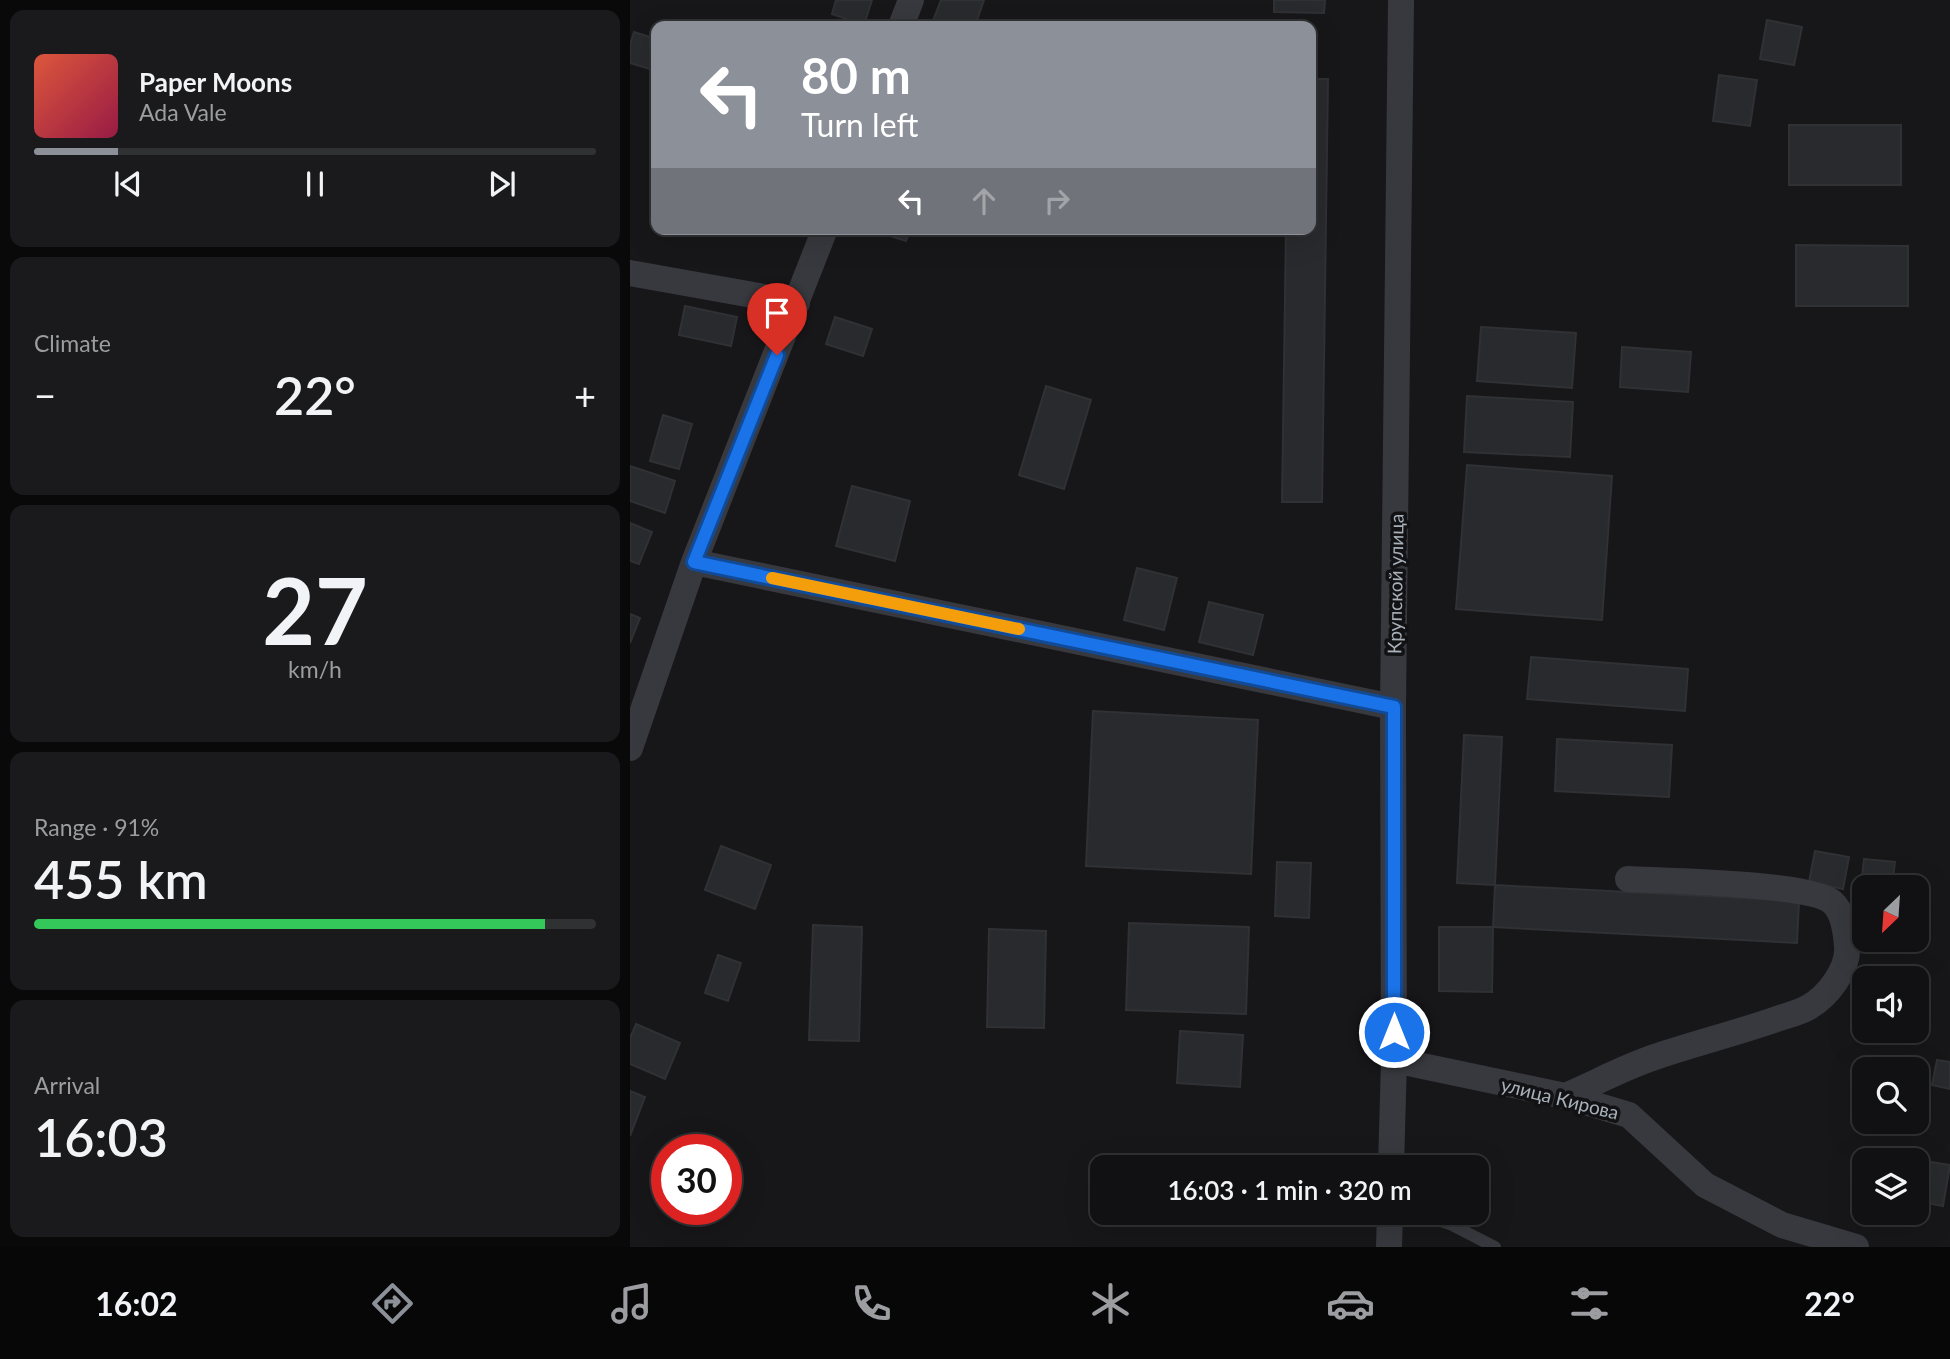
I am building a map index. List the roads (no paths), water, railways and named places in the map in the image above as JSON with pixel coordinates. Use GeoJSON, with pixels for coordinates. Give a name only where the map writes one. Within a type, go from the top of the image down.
{"type":"FeatureCollection","features":[{"type":"Feature","properties":{"kind":"street"},"geometry":{"type":"LineString","coordinates":[[903,21],[911,0]]}},
{"type":"Feature","properties":{"kind":"street","name":"Крупской улица"},"geometry":{"type":"LineString","coordinates":[[1391,1155],[1401,0]]}},
{"type":"Feature","properties":{"kind":"street"},"geometry":{"type":"LineString","coordinates":[[630,748],[694,562],[823,235]]}},
{"type":"Feature","properties":{"kind":"street"},"geometry":{"type":"LineString","coordinates":[[630,273],[797,303]]}},
{"type":"Feature","properties":{"kind":"street"},"geometry":{"type":"LineString","coordinates":[[694,562],[1394,707]]}},
{"type":"Feature","properties":{"kind":"street"},"geometry":{"type":"LineString","coordinates":[[1565,1096],[1655,1056],[1736,1033],[1809,1007],[1839,977],[1847,952],[1845,931],[1838,910],[1822,896],[1778,887],[1628,878]]}},
{"type":"Feature","properties":{"kind":"street","name":"улица Кирова"},"geometry":{"type":"LineString","coordinates":[[1394,1060],[1565,1096],[1629,1115],[1705,1185],[1782,1225],[1856,1247]]}},
{"type":"Feature","properties":{"kind":"street"},"geometry":{"type":"LineString","coordinates":[[1389,1247],[1390,1225]]}},
{"type":"Feature","properties":{"kind":"lane"},"geometry":{"type":"LineString","coordinates":[[1452,1225],[1495,1247]]}}]}
